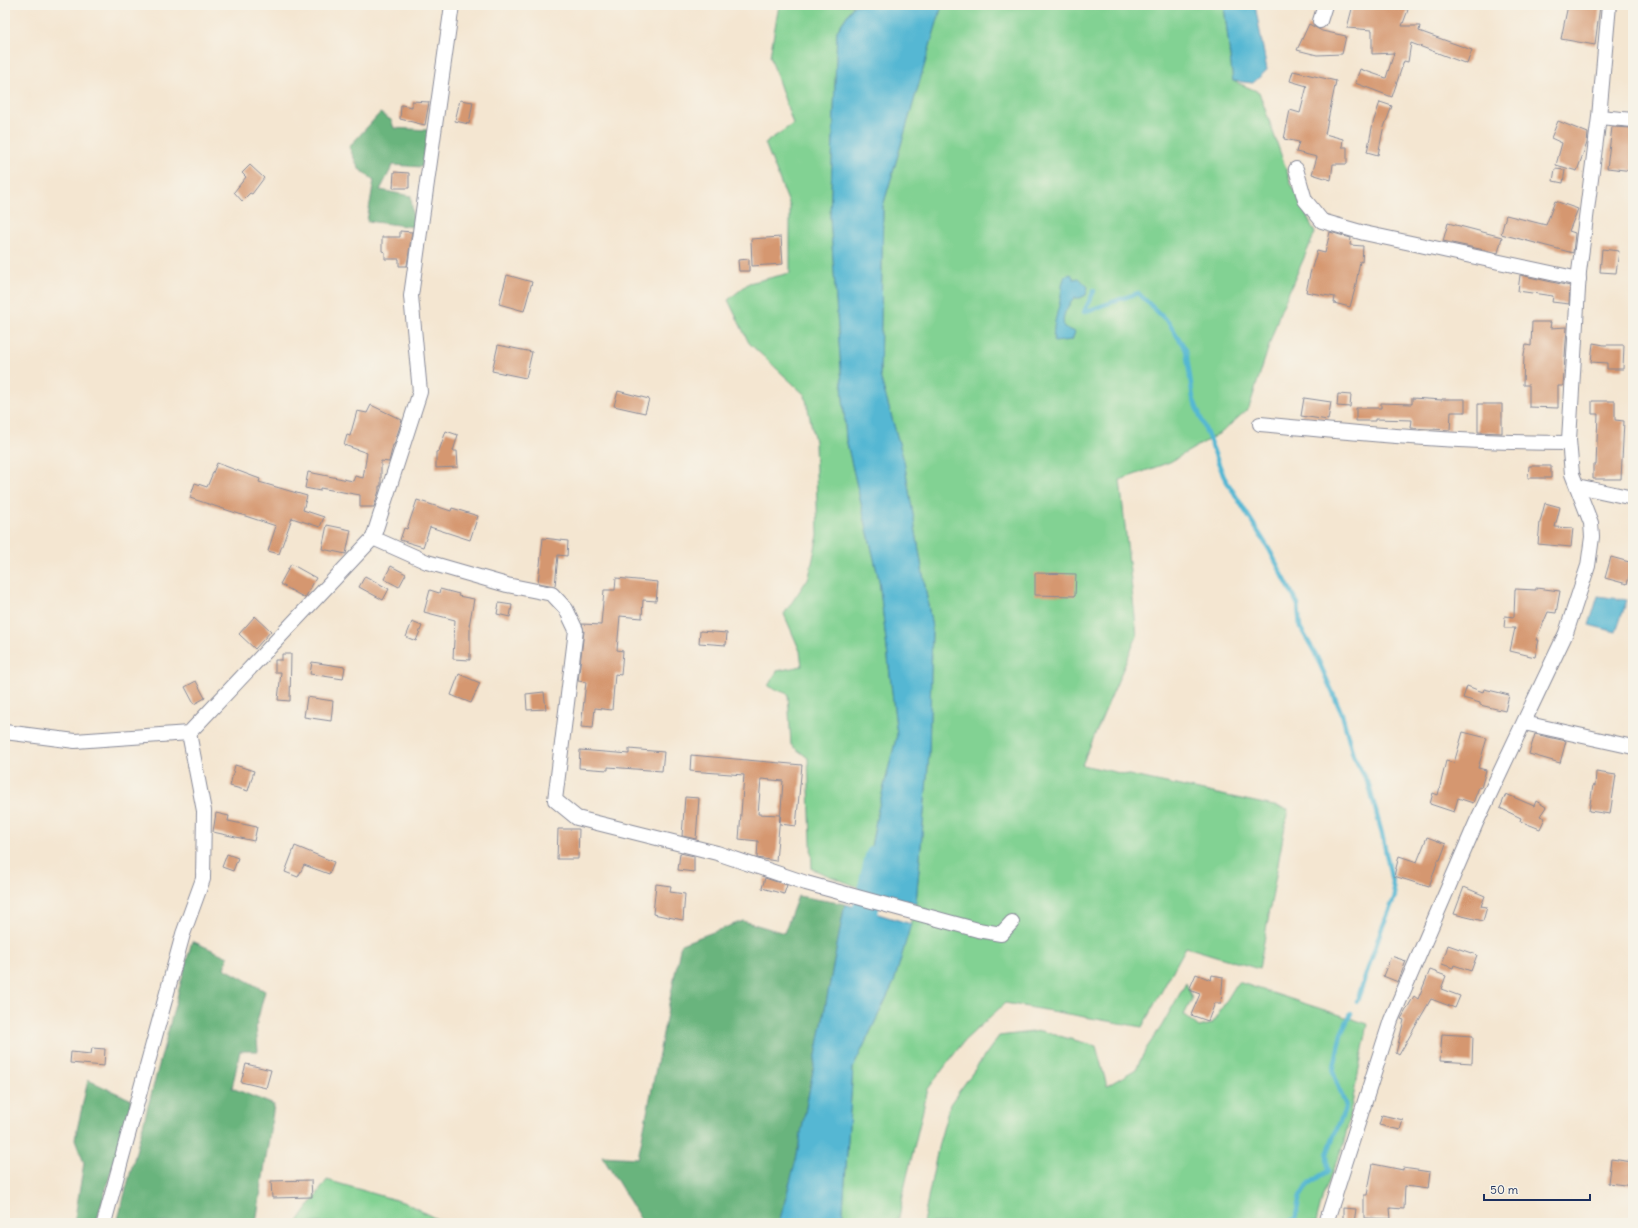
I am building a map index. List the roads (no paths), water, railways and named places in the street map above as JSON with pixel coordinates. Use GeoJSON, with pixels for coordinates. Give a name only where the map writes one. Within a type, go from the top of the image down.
{"type":"FeatureCollection","features":[{"type":"Feature","properties":{"kind":"street"},"geometry":{"type":"LineString","coordinates":[[5,732],[75,741],[189,733],[373,538],[420,392],[411,296],[452,5]]}},
{"type":"Feature","properties":{"kind":"street"},"geometry":{"type":"LineString","coordinates":[[1320,21],[1325,5]]}},
{"type":"Feature","properties":{"kind":"street"},"geometry":{"type":"LineString","coordinates":[[1326,1223],[1391,1020],[1476,823],[1566,633],[1588,566],[1592,537],[1591,523],[1572,474],[1569,443],[1579,279],[1600,117],[1609,5]]}},
{"type":"Feature","properties":{"kind":"street"},"geometry":{"type":"LineString","coordinates":[[1600,117],[1633,120]]}},
{"type":"Feature","properties":{"kind":"street"},"geometry":{"type":"LineString","coordinates":[[1296,169],[1305,200],[1322,221],[1364,233],[1579,279]]}},
{"type":"Feature","properties":{"kind":"street"},"geometry":{"type":"LineString","coordinates":[[1260,424],[1430,438],[1534,443],[1569,443]]}},
{"type":"Feature","properties":{"kind":"street"},"geometry":{"type":"LineString","coordinates":[[1577,486],[1633,498]]}},
{"type":"Feature","properties":{"kind":"street"},"geometry":{"type":"LineString","coordinates":[[373,538],[427,562],[507,585],[552,594],[566,609],[576,630],[556,800],[577,818],[717,853],[806,883],[978,930],[1001,934],[1012,922]]}},
{"type":"Feature","properties":{"kind":"street"},"geometry":{"type":"LineString","coordinates":[[1524,723],[1633,748]]}},
{"type":"Feature","properties":{"kind":"street"},"geometry":{"type":"LineString","coordinates":[[104,1223],[183,934],[204,879],[204,811],[189,733]]}},
{"type":"Feature","properties":{"kind":"water"},"geometry":{"type":"Polygon","coordinates":[[[854,5],[942,5],[883,206],[880,376],[904,461],[932,628],[929,755],[916,903],[863,889],[878,810],[897,735],[879,580],[846,439],[830,217],[837,31],[854,5]]]}},
{"type":"Feature","properties":{"kind":"water"},"geometry":{"type":"Polygon","coordinates":[[[1224,5],[1255,5],[1267,70],[1253,83],[1233,81],[1224,5]]]}},
{"type":"Feature","properties":{"kind":"water"},"geometry":{"type":"Polygon","coordinates":[[[1071,274],[1074,279],[1079,278],[1088,287],[1086,295],[1080,298],[1075,298],[1069,304],[1064,315],[1064,328],[1075,332],[1072,340],[1054,342],[1054,326],[1063,282],[1065,276],[1071,274]]]}},
{"type":"Feature","properties":{"kind":"water"},"geometry":{"type":"Polygon","coordinates":[[[1598,596],[1627,600],[1616,632],[1589,625],[1598,596]]]}},
{"type":"Feature","properties":{"kind":"water"},"geometry":{"type":"Polygon","coordinates":[[[845,904],[911,924],[894,982],[853,1068],[842,1223],[779,1223],[796,1160],[845,904]]]}},
{"type":"Feature","properties":{"kind":"waterway"},"geometry":{"type":"LineString","coordinates":[[1094,291],[1084,312],[1138,293],[1169,323],[1186,350],[1193,398],[1224,477],[1269,549],[1298,605],[1300,627],[1315,653],[1342,714],[1353,755],[1369,785],[1382,834],[1395,896],[1380,933],[1357,1001]]}},
{"type":"Feature","properties":{"kind":"waterway"},"geometry":{"type":"LineString","coordinates":[[857,946],[878,857]]}},
{"type":"Feature","properties":{"kind":"waterway"},"geometry":{"type":"LineString","coordinates":[[1284,1223],[1295,1219],[1300,1197],[1305,1189],[1328,1171],[1327,1154],[1346,1106],[1333,1072],[1341,1034],[1351,1013]]}}]}
